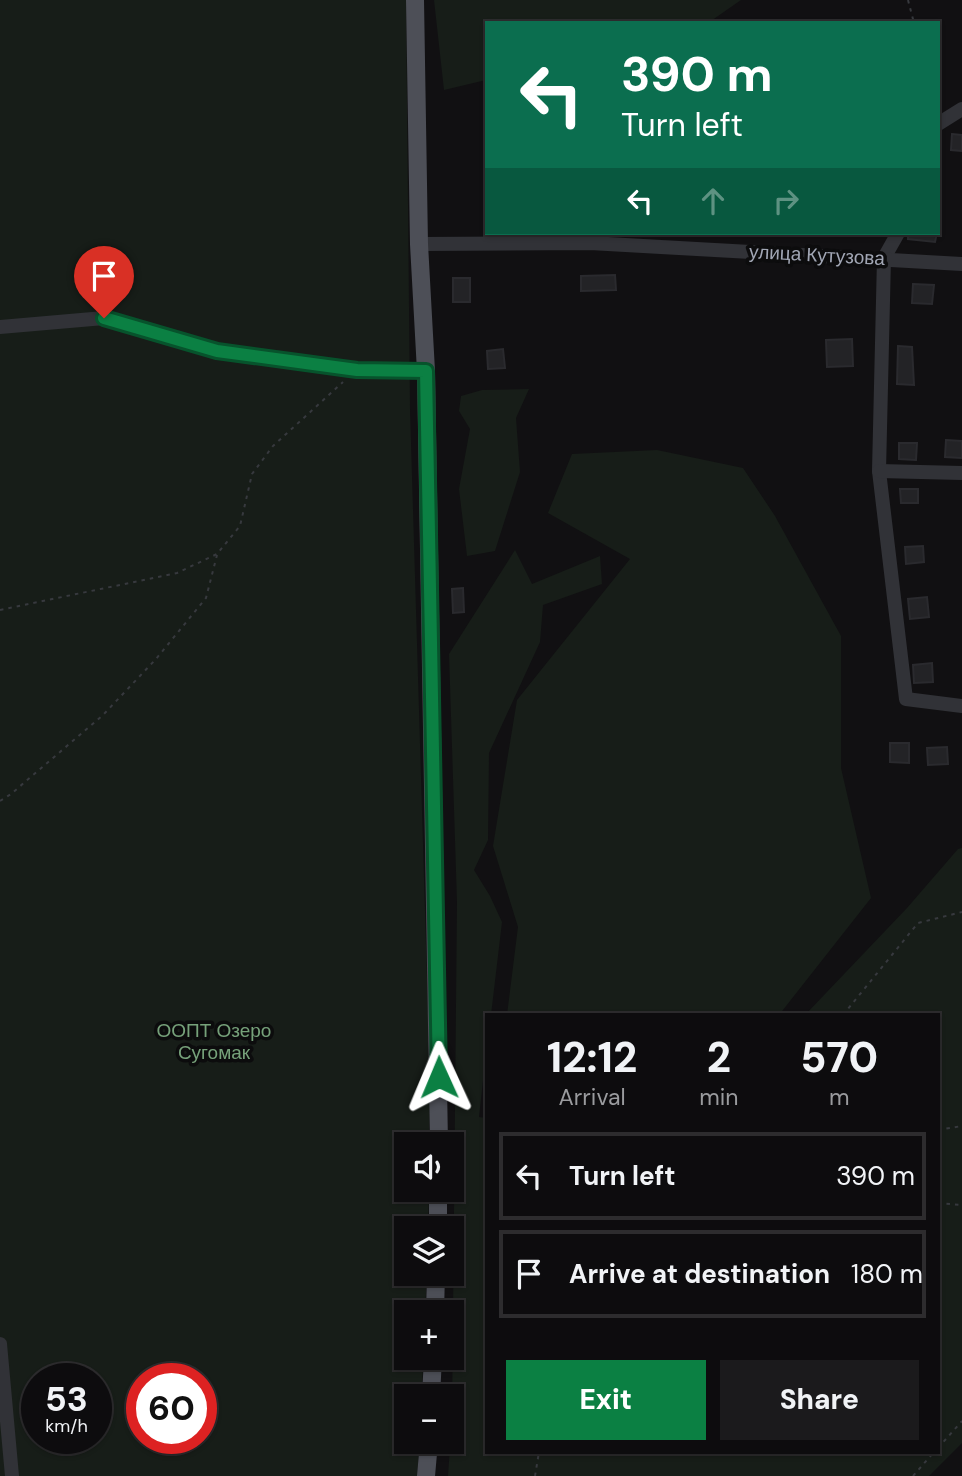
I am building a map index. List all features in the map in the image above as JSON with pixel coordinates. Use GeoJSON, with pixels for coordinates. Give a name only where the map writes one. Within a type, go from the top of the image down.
{"type":"FeatureCollection","features":[{"type":"Feature","properties":{"kind":"main road"},"geometry":{"type":"LineString","coordinates":[[415,0],[419,244],[426,371],[439,1132]]}},
{"type":"Feature","properties":{"kind":"main road"},"geometry":{"type":"LineString","coordinates":[[426,1476],[428,1454]]}},
{"type":"Feature","properties":{"kind":"street"},"geometry":{"type":"LineString","coordinates":[[940,123],[962,109]]}},
{"type":"Feature","properties":{"kind":"street"},"geometry":{"type":"LineString","coordinates":[[897,235],[884,258],[879,471],[906,699],[962,706]]}},
{"type":"Feature","properties":{"kind":"street","name":"улица Кутузова"},"geometry":{"type":"LineString","coordinates":[[419,244],[590,243],[962,264]]}},
{"type":"Feature","properties":{"kind":"street"},"geometry":{"type":"LineString","coordinates":[[0,327],[104,318],[217,351],[357,370],[426,371]]}},
{"type":"Feature","properties":{"kind":"street"},"geometry":{"type":"LineString","coordinates":[[879,471],[962,473]]}},
{"type":"Feature","properties":{"kind":"street"},"geometry":{"type":"LineString","coordinates":[[0,1344],[12,1476]]}},
{"type":"Feature","properties":{"kind":"path"},"geometry":{"type":"LineString","coordinates":[[908,0],[913,21]]}},
{"type":"Feature","properties":{"kind":"path"},"geometry":{"type":"LineString","coordinates":[[0,801],[103,715],[156,659],[206,598],[218,554],[240,526],[253,474],[273,446],[357,370]]}},
{"type":"Feature","properties":{"kind":"path"},"geometry":{"type":"LineString","coordinates":[[0,610],[177,573],[218,554]]}},
{"type":"Feature","properties":{"kind":"path"},"geometry":{"type":"LineString","coordinates":[[845,1013],[918,923],[962,912]]}},
{"type":"Feature","properties":{"kind":"path"},"geometry":{"type":"LineString","coordinates":[[940,1130],[962,1126]]}},
{"type":"Feature","properties":{"kind":"path"},"geometry":{"type":"LineString","coordinates":[[940,1203],[962,1205]]}},
{"type":"Feature","properties":{"kind":"path"},"geometry":{"type":"LineString","coordinates":[[940,1446],[962,1421]]}},
{"type":"Feature","properties":{"kind":"path"},"geometry":{"type":"LineString","coordinates":[[535,1476],[539,1454]]}},
{"type":"Feature","properties":{"kind":"path"},"geometry":{"type":"LineString","coordinates":[[913,1476],[932,1454]]}},
{"type":"Feature","properties":{"kind":"green space","name":"ООПТ Озеро Сугомак"},"geometry":{"type":"Polygon","coordinates":[[[0,0],[406,0],[410,409],[430,1079],[429,1132],[394,1132],[394,1202],[429,1202],[428,1216],[394,1216],[394,1286],[426,1286],[426,1300],[394,1300],[394,1370],[423,1370],[422,1384],[394,1384],[394,1454],[419,1454],[417,1476],[0,1476],[0,0]]]}},
{"type":"Feature","properties":{"kind":"green space"},"geometry":{"type":"Polygon","coordinates":[[[434,0],[741,0],[711,21],[485,21],[485,80],[444,90],[434,0]]]}},
{"type":"Feature","properties":{"kind":"green space"},"geometry":{"type":"Polygon","coordinates":[[[529,389],[516,418],[520,472],[495,551],[467,556],[459,489],[470,429],[459,411],[461,396],[482,390],[529,389]]]}},
{"type":"Feature","properties":{"kind":"green space"},"geometry":{"type":"Polygon","coordinates":[[[657,450],[743,468],[775,516],[841,636],[841,768],[871,898],[781,1013],[507,1013],[518,927],[493,846],[517,700],[630,559],[548,513],[572,454],[657,450]]]}},
{"type":"Feature","properties":{"kind":"green space"},"geometry":{"type":"Polygon","coordinates":[[[515,550],[532,584],[600,556],[602,584],[543,605],[540,642],[489,753],[488,840],[474,870],[502,922],[491,1013],[485,1013],[485,1063],[479,1117],[485,1118],[485,1454],[940,1454],[940,1013],[807,1013],[907,908],[958,849],[962,848],[962,1443],[929,1476],[448,1476],[449,1454],[464,1454],[464,1384],[452,1384],[452,1370],[464,1370],[464,1300],[453,1300],[453,1286],[464,1286],[464,1216],[454,1216],[454,1202],[464,1202],[464,1132],[455,1132],[457,902],[449,654],[515,550]]]}},
{"type":"Feature","properties":{"kind":"building"},"geometry":{"type":"Polygon","coordinates":[[[952,134],[962,135],[962,151],[951,150],[952,134]]]}},
{"type":"Feature","properties":{"kind":"building"},"geometry":{"type":"Polygon","coordinates":[[[908,235],[937,235],[935,242],[908,239],[908,235]]]}},
{"type":"Feature","properties":{"kind":"building"},"geometry":{"type":"Polygon","coordinates":[[[615,275],[616,290],[581,291],[581,276],[615,275]]]}},
{"type":"Feature","properties":{"kind":"building"},"geometry":{"type":"Polygon","coordinates":[[[453,278],[470,278],[470,302],[453,302],[453,278]]]}},
{"type":"Feature","properties":{"kind":"building"},"geometry":{"type":"Polygon","coordinates":[[[913,284],[934,285],[932,304],[912,303],[913,284]]]}},
{"type":"Feature","properties":{"kind":"building"},"geometry":{"type":"Polygon","coordinates":[[[852,339],[853,366],[827,367],[826,340],[852,339]]]}},
{"type":"Feature","properties":{"kind":"building"},"geometry":{"type":"Polygon","coordinates":[[[898,346],[912,347],[914,385],[897,384],[898,346]]]}},
{"type":"Feature","properties":{"kind":"building"},"geometry":{"type":"Polygon","coordinates":[[[503,349],[505,368],[488,369],[487,351],[503,349]]]}},
{"type":"Feature","properties":{"kind":"building"},"geometry":{"type":"Polygon","coordinates":[[[946,440],[962,441],[962,458],[945,457],[946,440]]]}},
{"type":"Feature","properties":{"kind":"building"},"geometry":{"type":"Polygon","coordinates":[[[899,443],[917,443],[916,460],[899,459],[899,443]]]}},
{"type":"Feature","properties":{"kind":"building"},"geometry":{"type":"Polygon","coordinates":[[[900,489],[918,489],[918,503],[901,503],[900,489]]]}},
{"type":"Feature","properties":{"kind":"building"},"geometry":{"type":"Polygon","coordinates":[[[923,546],[924,562],[906,564],[905,547],[923,546]]]}},
{"type":"Feature","properties":{"kind":"building"},"geometry":{"type":"Polygon","coordinates":[[[463,588],[464,612],[453,613],[452,589],[463,588]]]}},
{"type":"Feature","properties":{"kind":"building"},"geometry":{"type":"Polygon","coordinates":[[[927,597],[929,617],[910,619],[908,599],[927,597]]]}},
{"type":"Feature","properties":{"kind":"building"},"geometry":{"type":"Polygon","coordinates":[[[932,663],[933,682],[914,683],[913,665],[932,663]]]}},
{"type":"Feature","properties":{"kind":"building"},"geometry":{"type":"Polygon","coordinates":[[[890,743],[909,743],[909,763],[890,762],[890,743]]]}},
{"type":"Feature","properties":{"kind":"building"},"geometry":{"type":"Polygon","coordinates":[[[947,747],[948,764],[928,765],[927,748],[947,747]]]}},
{"type":"Feature","properties":{"kind":"route"},"geometry":{"type":"LineString","coordinates":[[104,318],[217,351],[357,370],[426,371],[439,1077]]}}]}
